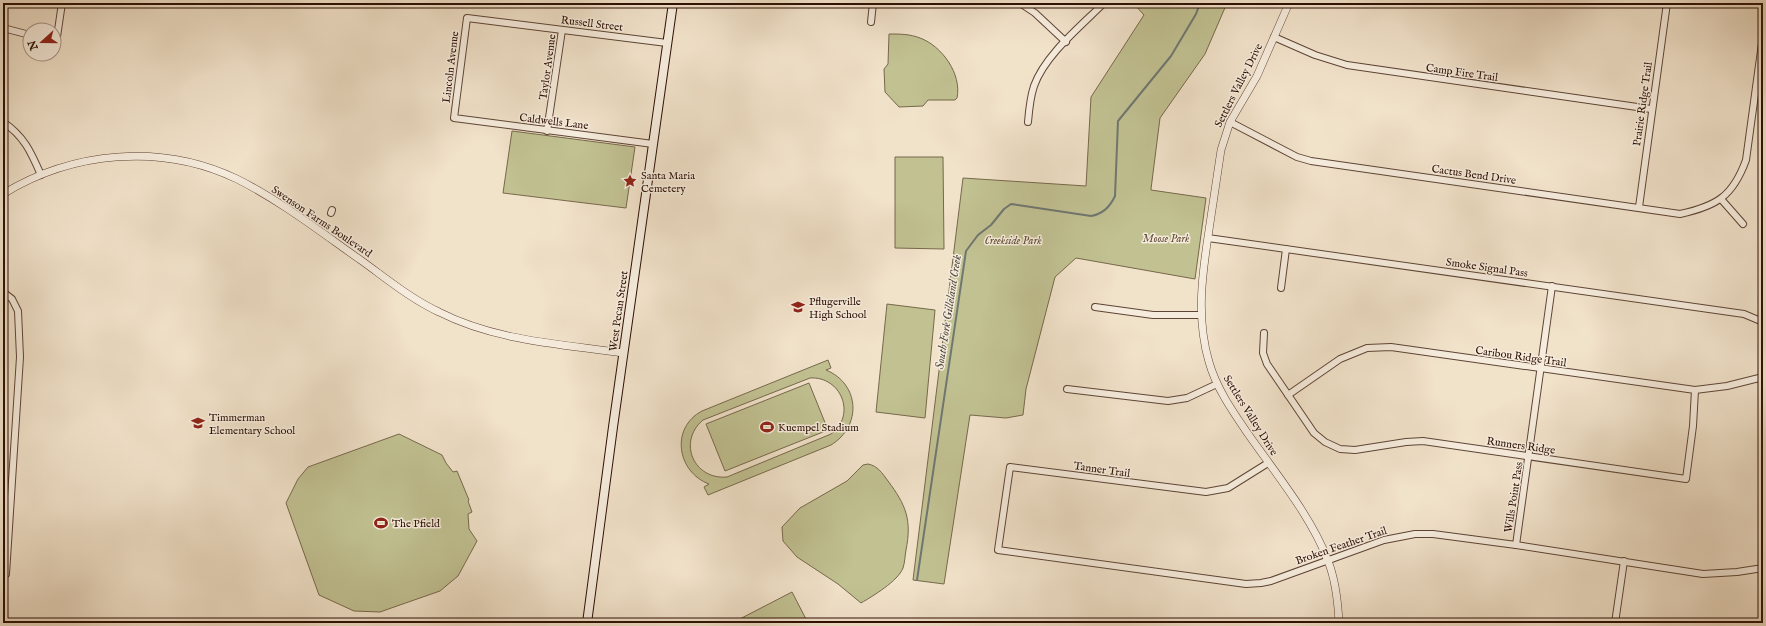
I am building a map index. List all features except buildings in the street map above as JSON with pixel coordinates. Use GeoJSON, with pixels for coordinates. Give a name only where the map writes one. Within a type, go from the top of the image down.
{"type":"FeatureCollection","features":[{"type":"Feature","properties":{"kind":"main road","name":"West Pecan Street"},"geometry":{"type":"LineString","coordinates":[[587,623],[623,354],[673,3]]}},
{"type":"Feature","properties":{"kind":"street"},"geometry":{"type":"LineString","coordinates":[[59,22],[62,3]]}},
{"type":"Feature","properties":{"kind":"street"},"geometry":{"type":"LineString","coordinates":[[872,22],[873,3]]}},
{"type":"Feature","properties":{"kind":"street"},"geometry":{"type":"LineString","coordinates":[[1020,3],[1035,13],[1066,42]]}},
{"type":"Feature","properties":{"kind":"street"},"geometry":{"type":"LineString","coordinates":[[1028,122],[1030,102],[1035,85],[1046,65],[1104,3]]}},
{"type":"Feature","properties":{"kind":"street","name":"Settlers Valley Drive"},"geometry":{"type":"LineString","coordinates":[[1289,3],[1257,76],[1230,122],[1221,150],[1208,238],[1200,315],[1204,343],[1217,384],[1307,518],[1319,539],[1328,561],[1336,588],[1339,623]]}},
{"type":"Feature","properties":{"kind":"street","name":"Prairie Ridge Trail"},"geometry":{"type":"LineString","coordinates":[[1639,207],[1651,109],[1667,3]]}},
{"type":"Feature","properties":{"kind":"street","name":"Russell Street"},"geometry":{"type":"LineString","coordinates":[[467,18],[668,43]]}},
{"type":"Feature","properties":{"kind":"street","name":"Lincoln Avenue"},"geometry":{"type":"LineString","coordinates":[[454,118],[467,18]]}},
{"type":"Feature","properties":{"kind":"street"},"geometry":{"type":"LineString","coordinates":[[3,28],[22,33]]}},
{"type":"Feature","properties":{"kind":"street","name":"Taylor Avenue"},"geometry":{"type":"LineString","coordinates":[[547,130],[562,30]]}},
{"type":"Feature","properties":{"kind":"street","name":"Cactus Bend Drive"},"geometry":{"type":"LineString","coordinates":[[1230,122],[1297,157],[1312,161],[1680,214],[1703,209],[1721,199],[1735,184],[1746,160],[1763,36]]}},
{"type":"Feature","properties":{"kind":"street","name":"Camp Fire Trail"},"geometry":{"type":"LineString","coordinates":[[1274,37],[1315,55],[1348,66],[1651,109]]}},
{"type":"Feature","properties":{"kind":"street","name":"Caldwells Lane"},"geometry":{"type":"LineString","coordinates":[[454,118],[653,144]]}},
{"type":"Feature","properties":{"kind":"street"},"geometry":{"type":"LineString","coordinates":[[3,122],[19,135],[29,148],[41,175]]}},
{"type":"Feature","properties":{"kind":"street","name":"Swenson Farms Boulevard"},"geometry":{"type":"LineString","coordinates":[[3,194],[41,175],[79,162],[113,157],[156,157],[200,166],[235,178],[249,186],[437,312],[464,324],[510,337],[623,354]]}},
{"type":"Feature","properties":{"kind":"street"},"geometry":{"type":"LineString","coordinates":[[1721,199],[1743,224]]}},
{"type":"Feature","properties":{"kind":"street","name":"Smoke Signal Pass"},"geometry":{"type":"LineString","coordinates":[[1208,238],[1744,314],[1763,322]]}},
{"type":"Feature","properties":{"kind":"street"},"geometry":{"type":"LineString","coordinates":[[1281,288],[1286,249]]}},
{"type":"Feature","properties":{"kind":"street","name":"Wills Point Pass"},"geometry":{"type":"LineString","coordinates":[[1516,545],[1542,369],[1552,286]]}},
{"type":"Feature","properties":{"kind":"street"},"geometry":{"type":"LineString","coordinates":[[3,292],[12,299],[18,311],[20,357],[5,574]]}},
{"type":"Feature","properties":{"kind":"street"},"geometry":{"type":"LineString","coordinates":[[1095,307],[1153,315],[1200,315]]}},
{"type":"Feature","properties":{"kind":"street","name":"Runners Ridge"},"geometry":{"type":"LineString","coordinates":[[1264,333],[1263,353],[1267,364],[1314,433],[1325,442],[1340,449],[1355,450],[1406,442],[1423,441],[1686,479],[1693,426],[1695,390]]}},
{"type":"Feature","properties":{"kind":"street","name":"Caribou Ridge Trail"},"geometry":{"type":"LineString","coordinates":[[1288,395],[1340,359],[1367,348],[1391,347],[1695,390],[1727,386],[1763,377]]}},
{"type":"Feature","properties":{"kind":"street"},"geometry":{"type":"LineString","coordinates":[[1067,389],[1168,402],[1187,398],[1217,384]]}},
{"type":"Feature","properties":{"kind":"street","name":"Tanner Trail"},"geometry":{"type":"LineString","coordinates":[[998,550],[1010,467],[1206,492],[1228,488],[1268,462]]}},
{"type":"Feature","properties":{"kind":"street","name":"Broken Feather Trail"},"geometry":{"type":"LineString","coordinates":[[998,550],[1246,584],[1266,582],[1384,540],[1415,534],[1433,534],[1516,545],[1703,574],[1737,572],[1763,568]]}},
{"type":"Feature","properties":{"kind":"street"},"geometry":{"type":"LineString","coordinates":[[1615,623],[1624,561]]}},
{"type":"Feature","properties":{"kind":"street"},"geometry":{"type":"LineString","coordinates":[[1763,562],[1763,568]]}},
{"type":"Feature","properties":{"kind":"green space","name":"Creekside Park"},"geometry":{"type":"Polygon","coordinates":[[[1133,3],[1227,3],[1205,54],[1160,118],[1151,189],[1206,198],[1195,279],[1076,258],[1055,277],[1026,389],[1023,415],[1006,418],[970,415],[944,584],[913,580],[963,178],[1086,186],[1091,97],[1144,15],[1133,3]]]}},
{"type":"Feature","properties":{"kind":"green space"},"geometry":{"type":"Polygon","coordinates":[[[889,34],[905,34],[920,38],[936,47],[949,62],[953,71],[958,89],[957,98],[955,100],[928,100],[923,106],[899,107],[885,92],[884,69],[888,64],[889,34]]]}},
{"type":"Feature","properties":{"kind":"green space"},"geometry":{"type":"Polygon","coordinates":[[[512,131],[635,147],[626,208],[503,193],[512,131]]]}},
{"type":"Feature","properties":{"kind":"green space"},"geometry":{"type":"Polygon","coordinates":[[[895,157],[943,157],[944,249],[895,248],[895,157]]]}},
{"type":"Feature","properties":{"kind":"green space"},"geometry":{"type":"Polygon","coordinates":[[[887,304],[935,310],[925,418],[876,412],[887,304]]]}},
{"type":"Feature","properties":{"kind":"green space"},"geometry":{"type":"Polygon","coordinates":[[[828,360],[831,368],[826,370],[837,376],[845,385],[851,395],[853,406],[852,417],[848,427],[841,437],[831,445],[708,495],[704,487],[709,484],[698,478],[690,470],[684,460],[682,449],[682,438],[685,428],[692,419],[702,411],[828,360]],[[810,378],[703,420],[695,429],[691,439],[690,448],[693,458],[698,466],[715,476],[727,477],[831,434],[839,426],[843,417],[844,407],[842,398],[837,390],[830,383],[821,379],[810,378]]]}},
{"type":"Feature","properties":{"kind":"green space","name":"Kuempel Stadium"},"geometry":{"type":"Polygon","coordinates":[[[809,383],[828,430],[725,471],[706,424],[809,383]]]}},
{"type":"Feature","properties":{"kind":"green space","name":"The Pfield"},"geometry":{"type":"Polygon","coordinates":[[[399,434],[442,455],[453,472],[457,471],[469,500],[468,501],[472,512],[468,514],[469,529],[477,541],[458,576],[440,591],[380,612],[354,611],[319,595],[286,503],[298,479],[308,467],[399,434]]]}},
{"type":"Feature","properties":{"kind":"green space"},"geometry":{"type":"Polygon","coordinates":[[[868,464],[880,470],[903,505],[908,521],[908,539],[903,568],[900,573],[885,588],[861,603],[838,584],[797,557],[783,541],[782,527],[800,508],[847,481],[863,465],[868,464]]]}},
{"type":"Feature","properties":{"kind":"green space"},"geometry":{"type":"Polygon","coordinates":[[[792,592],[808,623],[732,623],[792,592]]]}},
{"type":"Feature","properties":{"kind":"waterway","name":"South Fork Gilleland Creek"},"geometry":{"type":"LineString","coordinates":[[917,580],[966,251],[978,235],[991,225],[1004,209],[1011,204],[1091,216],[1103,212],[1108,207],[1115,196],[1118,121],[1171,56],[1196,14],[1200,3]]}},
{"type":"Feature","properties":{"kind":"place","name":"Santa Maria Cemetery"},"geometry":{"type":"Point","coordinates":[630,181]}},
{"type":"Feature","properties":{"kind":"place","name":"Pflugerville High School"},"geometry":{"type":"Point","coordinates":[798,307]}},
{"type":"Feature","properties":{"kind":"place","name":"Timmerman Elementary School"},"geometry":{"type":"Point","coordinates":[198,423]}},
{"type":"Feature","properties":{"kind":"place","name":"Kuempel Stadium"},"geometry":{"type":"Point","coordinates":[767,427]}},
{"type":"Feature","properties":{"kind":"place","name":"The Pfield"},"geometry":{"type":"Point","coordinates":[381,523]}},
{"type":"Feature","properties":{"kind":"park label","name":"Moose Park"},"geometry":{"type":"Point","coordinates":[1166,238]}}]}
